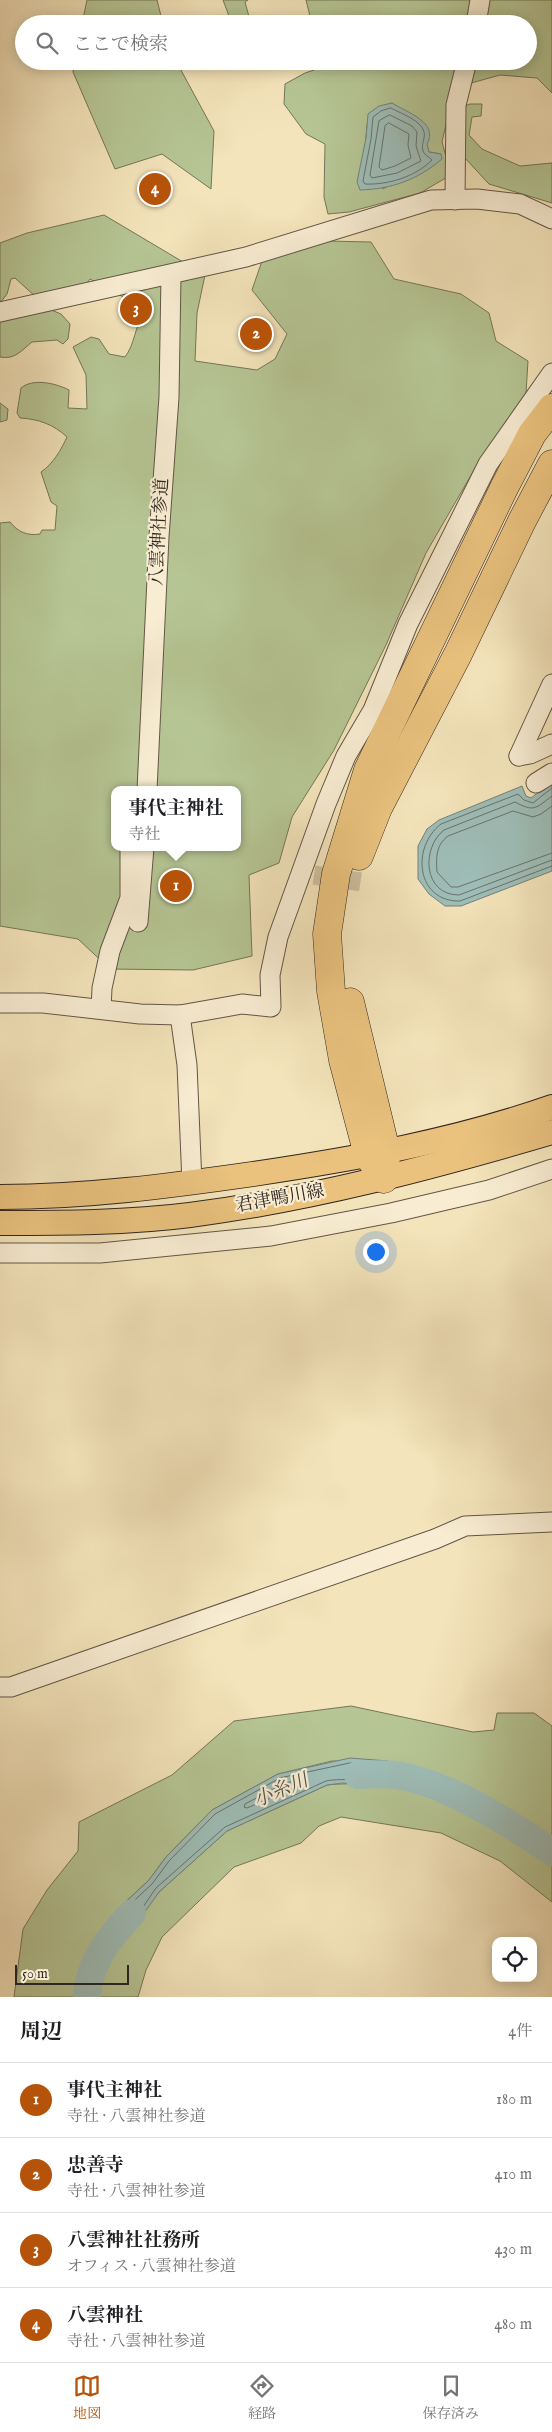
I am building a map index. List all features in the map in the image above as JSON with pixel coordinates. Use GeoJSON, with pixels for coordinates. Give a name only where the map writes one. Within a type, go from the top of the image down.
{"type":"FeatureCollection","features":[{"type":"Feature","properties":{"kind":"highway"},"geometry":{"type":"LineString","coordinates":[[377,1153],[343,1060],[331,991],[327,934],[336,874],[368,770],[504,488],[532,434],[552,408]]}},
{"type":"Feature","properties":{"kind":"highway"},"geometry":{"type":"LineString","coordinates":[[504,488],[552,437]]}},
{"type":"Feature","properties":{"kind":"highway"},"geometry":{"type":"LineString","coordinates":[[384,1179],[377,1153],[349,1000],[346,924],[351,886],[360,853],[378,808],[458,654],[522,521],[552,464]]}},
{"type":"Feature","properties":{"kind":"highway"},"geometry":{"type":"LineString","coordinates":[[522,521],[552,487]]}},
{"type":"Feature","properties":{"kind":"main road","name":"君津鴨川線"},"geometry":{"type":"LineString","coordinates":[[0,1197],[99,1194],[192,1183],[377,1153],[432,1142],[552,1106]]}},
{"type":"Feature","properties":{"kind":"main road","name":"君津鴨川線"},"geometry":{"type":"LineString","coordinates":[[0,1223],[69,1223],[189,1215],[326,1192],[428,1169],[552,1132]]}},
{"type":"Feature","properties":{"kind":"street"},"geometry":{"type":"LineString","coordinates":[[478,15],[480,0]]}},
{"type":"Feature","properties":{"kind":"street"},"geometry":{"type":"LineString","coordinates":[[455,200],[456,105],[465,70]]}},
{"type":"Feature","properties":{"kind":"street"},"geometry":{"type":"LineString","coordinates":[[0,312],[246,257],[431,200],[477,199],[520,204],[552,219]]}},
{"type":"Feature","properties":{"kind":"street","name":"八雲神社参道"},"geometry":{"type":"LineString","coordinates":[[145,786],[158,537],[169,397],[171,275]]}},
{"type":"Feature","properties":{"kind":"street"},"geometry":{"type":"LineString","coordinates":[[0,1003],[43,1003],[140,1014],[180,1015],[242,1004],[271,1007],[270,975],[278,937],[309,873],[326,804],[346,756],[372,710],[408,624],[488,464],[552,374]]}},
{"type":"Feature","properties":{"kind":"street"},"geometry":{"type":"LineString","coordinates":[[552,684],[519,756],[530,754],[552,744]]}},
{"type":"Feature","properties":{"kind":"street"},"geometry":{"type":"LineString","coordinates":[[536,783],[552,773]]}},
{"type":"Feature","properties":{"kind":"street"},"geometry":{"type":"LineString","coordinates":[[101,1009],[102,988],[110,950],[130,898],[130,851]]}},
{"type":"Feature","properties":{"kind":"street"},"geometry":{"type":"LineString","coordinates":[[138,922],[144,851]]}},
{"type":"Feature","properties":{"kind":"street"},"geometry":{"type":"LineString","coordinates":[[180,1015],[187,1065],[192,1183]]}},
{"type":"Feature","properties":{"kind":"street"},"geometry":{"type":"LineString","coordinates":[[0,1253],[100,1253],[272,1236],[391,1213],[489,1190],[552,1169]]}},
{"type":"Feature","properties":{"kind":"street"},"geometry":{"type":"LineString","coordinates":[[0,1687],[11,1687],[426,1542],[465,1526],[552,1522]]}},
{"type":"Feature","properties":{"kind":"green space"},"geometry":{"type":"Polygon","coordinates":[[[87,0],[157,0],[161,15],[84,15],[87,0]]]}},
{"type":"Feature","properties":{"kind":"green space"},"geometry":{"type":"Polygon","coordinates":[[[223,0],[248,0],[245,2],[249,15],[229,15],[223,0]]]}},
{"type":"Feature","properties":{"kind":"green space"},"geometry":{"type":"Polygon","coordinates":[[[306,0],[552,0],[552,93],[537,78],[500,75],[464,85],[449,111],[442,142],[451,175],[420,193],[349,212],[328,214],[324,197],[325,144],[306,134],[284,104],[285,84],[314,70],[537,70],[537,15],[310,15],[306,0]],[[392,103],[367,125],[366,138],[383,189],[441,154],[429,152],[419,131],[409,118],[392,103]]]}},
{"type":"Feature","properties":{"kind":"green space"},"geometry":{"type":"Polygon","coordinates":[[[73,70],[181,70],[214,131],[211,189],[162,154],[115,169],[73,70]]]}},
{"type":"Feature","properties":{"kind":"green space"},"geometry":{"type":"Polygon","coordinates":[[[470,104],[482,104],[481,116],[472,117],[469,135],[482,149],[520,166],[552,163],[552,203],[489,184],[464,157],[459,108],[470,104]]]}},
{"type":"Feature","properties":{"kind":"green space"},"geometry":{"type":"Polygon","coordinates":[[[104,215],[205,275],[197,313],[195,361],[257,370],[275,359],[287,334],[252,290],[262,261],[327,241],[371,242],[394,279],[461,294],[489,313],[496,341],[528,361],[526,393],[481,458],[426,553],[386,645],[334,750],[292,817],[279,863],[249,875],[252,956],[193,970],[110,969],[78,939],[0,926],[0,523],[10,522],[20,531],[27,534],[40,534],[42,530],[55,530],[57,506],[51,502],[41,472],[56,456],[67,437],[45,423],[20,418],[17,413],[21,388],[38,382],[57,385],[69,390],[68,408],[87,409],[86,375],[73,347],[91,337],[99,339],[109,354],[125,357],[144,314],[140,302],[127,299],[90,279],[85,286],[37,298],[15,278],[11,279],[7,294],[0,303],[0,243],[27,233],[104,215]]]}},
{"type":"Feature","properties":{"kind":"green space"},"geometry":{"type":"Polygon","coordinates":[[[49,309],[61,314],[70,324],[68,339],[63,344],[57,340],[32,342],[14,356],[0,357],[0,313],[49,309]]]}},
{"type":"Feature","properties":{"kind":"green space"},"geometry":{"type":"Polygon","coordinates":[[[0,403],[8,409],[7,420],[0,422],[0,403]]]}},
{"type":"Feature","properties":{"kind":"green space"},"geometry":{"type":"Polygon","coordinates":[[[351,1706],[473,1732],[494,1730],[497,1713],[534,1713],[552,1726],[552,1902],[500,1861],[441,1833],[341,1817],[319,1826],[301,1843],[234,1867],[162,1937],[146,1970],[138,1997],[14,1997],[23,1929],[47,1890],[78,1851],[79,1822],[172,1775],[234,1721],[351,1706]],[[332,1761],[278,1774],[212,1810],[166,1857],[149,1880],[118,1909],[109,1927],[113,1938],[128,1931],[159,1892],[227,1831],[327,1785],[379,1781],[396,1774],[388,1761],[332,1761]]]}},
{"type":"Feature","properties":{"kind":"water"},"geometry":{"type":"Polygon","coordinates":[[[392,103],[425,124],[430,136],[427,144],[429,152],[441,154],[442,159],[423,173],[404,182],[383,188],[360,190],[357,182],[366,138],[368,114],[379,106],[392,103]]]}},
{"type":"Feature","properties":{"kind":"water"},"geometry":{"type":"Polygon","coordinates":[[[552,782],[552,871],[461,906],[445,906],[429,894],[418,879],[418,846],[427,829],[439,820],[522,786],[526,796],[531,798],[552,782]]]}},
{"type":"Feature","properties":{"kind":"water"},"geometry":{"type":"Polygon","coordinates":[[[350,1758],[388,1761],[396,1775],[371,1784],[342,1783],[327,1785],[227,1831],[159,1892],[137,1923],[109,1943],[104,1939],[118,1909],[149,1880],[166,1857],[212,1810],[278,1774],[350,1758]]]}},
{"type":"Feature","properties":{"kind":"waterway","name":"小糸川"},"geometry":{"type":"LineString","coordinates":[[358,1775],[396,1775],[436,1786],[498,1817],[552,1852]]}},
{"type":"Feature","properties":{"kind":"waterway","name":"小糸川"},"geometry":{"type":"LineString","coordinates":[[87,1997],[91,1973],[96,1962],[108,1941],[132,1913]]}},
{"type":"Feature","properties":{"kind":"tunnel"},"geometry":{"type":"LineString","coordinates":[[314,875],[368,883]]}},
{"type":"Feature","properties":{"kind":"place","name":"八雲神社"},"geometry":{"type":"Point","coordinates":[155,189]}},
{"type":"Feature","properties":{"kind":"place","name":"八雲神社社務所"},"geometry":{"type":"Point","coordinates":[136,309]}},
{"type":"Feature","properties":{"kind":"place","name":"忠善寺"},"geometry":{"type":"Point","coordinates":[256,334]}},
{"type":"Feature","properties":{"kind":"place","name":"事代主神社"},"geometry":{"type":"Point","coordinates":[176,886]}}]}
